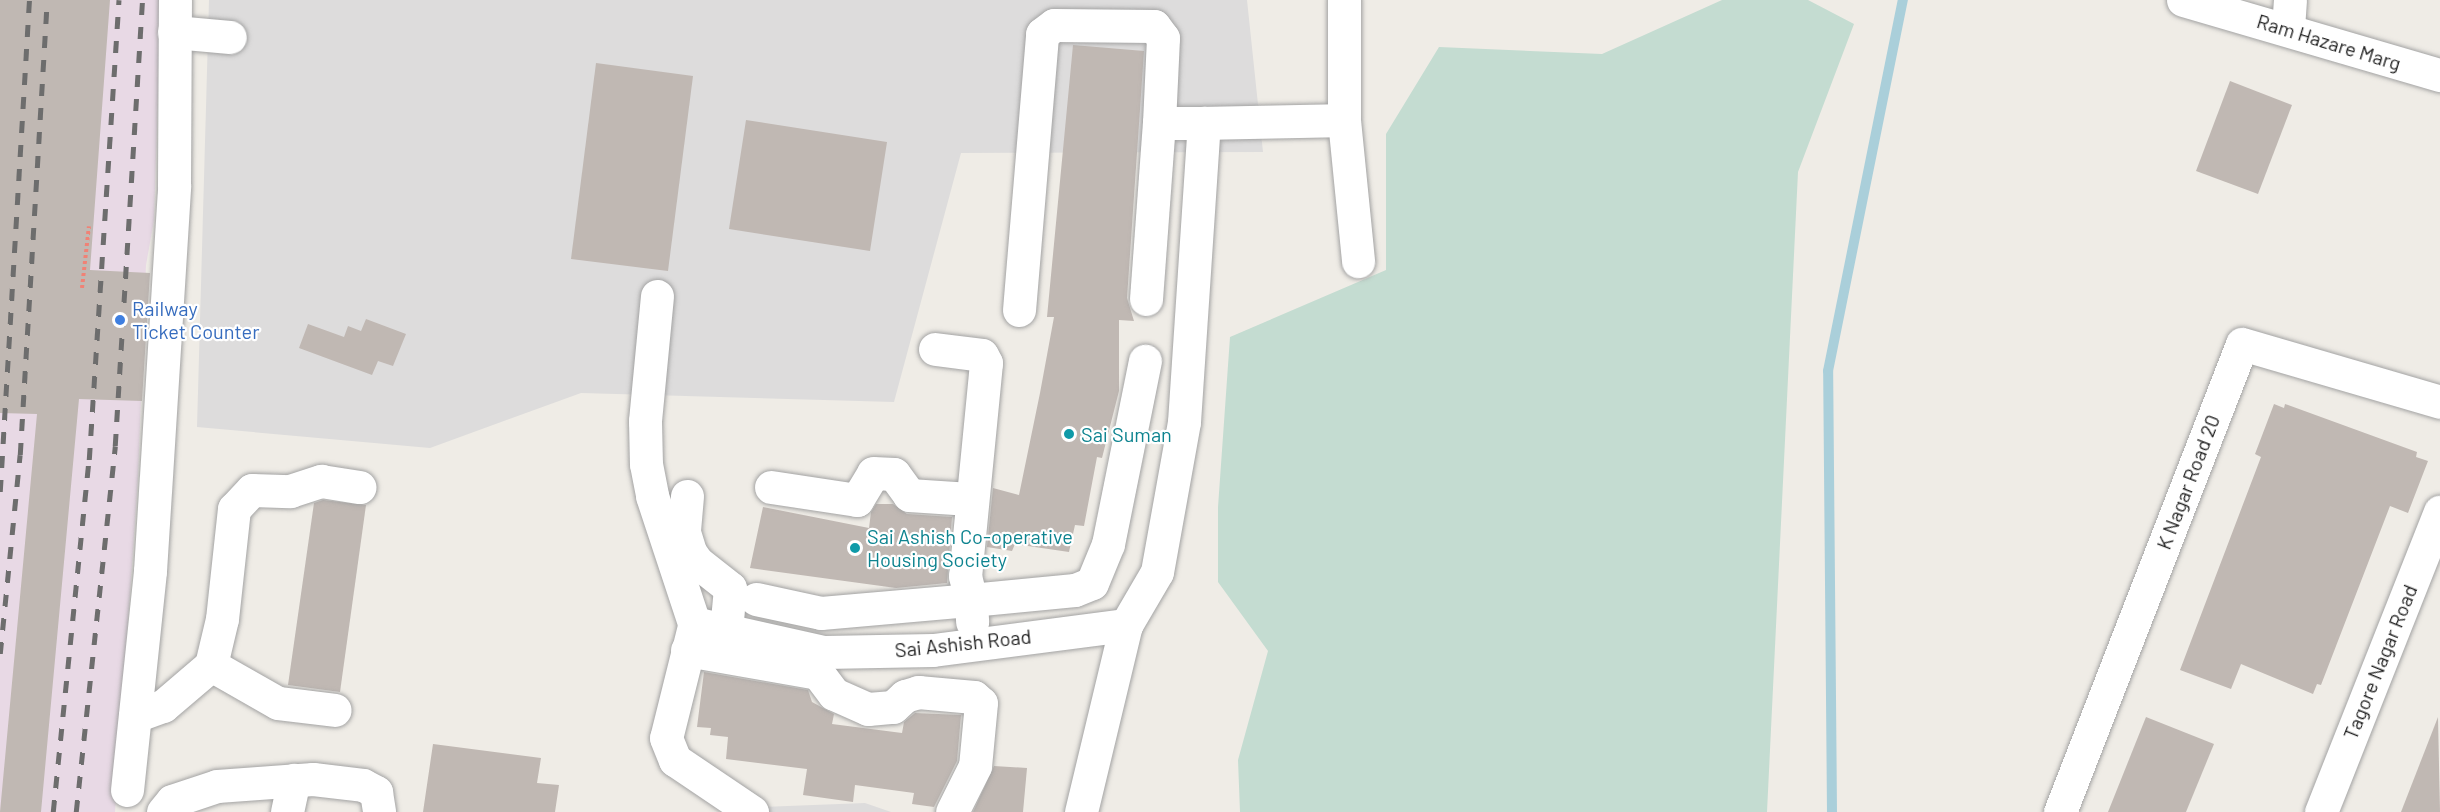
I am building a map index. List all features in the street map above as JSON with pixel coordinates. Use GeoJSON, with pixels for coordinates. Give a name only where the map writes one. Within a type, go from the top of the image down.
{"type":"FeatureCollection","features":[{"type":"Feature","properties":{"kind":"street"},"geometry":{"type":"LineString","coordinates":[[127,790],[150,571],[174,186],[174,0]]}},
{"type":"Feature","properties":{"kind":"street"},"geometry":{"type":"LineString","coordinates":[[1344,0],[1344,120],[1358,261]]}},
{"type":"Feature","properties":{"kind":"street","name":"Ram Hazare Marg"},"geometry":{"type":"LineString","coordinates":[[2183,0],[2289,14],[2440,75]]}},
{"type":"Feature","properties":{"kind":"street"},"geometry":{"type":"LineString","coordinates":[[1019,310],[1042,34],[1054,25],[1109,12],[1154,26],[1163,38],[1146,299]]}},
{"type":"Feature","properties":{"kind":"street"},"geometry":{"type":"LineString","coordinates":[[174,32],[230,37]]}},
{"type":"Feature","properties":{"kind":"street"},"geometry":{"type":"LineString","coordinates":[[1028,190],[1042,184],[1050,170],[1062,43],[1069,34],[1150,36]]}},
{"type":"Feature","properties":{"kind":"street"},"geometry":{"type":"LineString","coordinates":[[1159,123],[1344,120]]}},
{"type":"Feature","properties":{"kind":"street"},"geometry":{"type":"LineString","coordinates":[[1081,812],[1126,625],[1157,572],[1184,422],[1204,123]]}},
{"type":"Feature","properties":{"kind":"street"},"geometry":{"type":"LineString","coordinates":[[657,296],[645,421],[646,464],[652,496],[702,634]]}},
{"type":"Feature","properties":{"kind":"street","name":"K Nagar Road 20"},"geometry":{"type":"LineString","coordinates":[[2060,812],[2241,344],[2440,402]]}},
{"type":"Feature","properties":{"kind":"street"},"geometry":{"type":"LineString","coordinates":[[935,349],[982,356],[986,363],[970,499],[965,576],[971,600],[973,644]]}},
{"type":"Feature","properties":{"kind":"street"},"geometry":{"type":"LineString","coordinates":[[756,599],[821,613],[1080,588],[1092,583],[1108,544],[1145,361]]}},
{"type":"Feature","properties":{"kind":"street"},"geometry":{"type":"LineString","coordinates":[[771,488],[858,500],[873,473],[894,474],[909,495],[970,499]]}},
{"type":"Feature","properties":{"kind":"street"},"geometry":{"type":"LineString","coordinates":[[135,716],[163,706],[211,665],[222,620],[234,509],[252,490],[290,491],[321,481],[360,487]]}},
{"type":"Feature","properties":{"kind":"street"},"geometry":{"type":"LineString","coordinates":[[687,496],[684,532],[690,552],[697,562],[730,588],[702,634],[666,738],[675,760],[752,812]]}},
{"type":"Feature","properties":{"kind":"street","name":"Tagore Nagar Road"},"geometry":{"type":"LineString","coordinates":[[2321,812],[2440,512]]}},
{"type":"Feature","properties":{"kind":"street"},"geometry":{"type":"LineString","coordinates":[[1080,588],[1090,629]]}},
{"type":"Feature","properties":{"kind":"street","name":"Sai Ashish Road"},"geometry":{"type":"LineString","coordinates":[[702,634],[824,652],[933,651],[1126,625]]}},
{"type":"Feature","properties":{"kind":"street"},"geometry":{"type":"LineString","coordinates":[[702,634],[818,673],[834,694],[868,709],[893,707],[905,696],[918,692],[974,697],[981,703],[975,766],[952,812]]}},
{"type":"Feature","properties":{"kind":"street"},"geometry":{"type":"LineString","coordinates":[[211,665],[278,703],[335,710]]}},
{"type":"Feature","properties":{"kind":"street"},"geometry":{"type":"LineString","coordinates":[[287,812],[294,780]]}},
{"type":"Feature","properties":{"kind":"street"},"geometry":{"type":"LineString","coordinates":[[163,812],[172,801],[217,786],[294,780],[363,785],[376,792],[379,812]]}},
{"type":"Feature","properties":{"kind":"path"},"geometry":{"type":"LineString","coordinates":[[82,288],[88,226]]}},
{"type":"Feature","properties":{"kind":"shaded area"},"geometry":{"type":"Polygon","coordinates":[[[0,0],[161,0],[154,220],[146,265],[138,478],[115,812],[0,812],[0,0]]]}},
{"type":"Feature","properties":{"kind":"shaded area"},"geometry":{"type":"Polygon","coordinates":[[[209,0],[1247,0],[1263,152],[961,153],[894,402],[581,393],[430,448],[197,427],[209,0]]]}},
{"type":"Feature","properties":{"kind":"shaded area"},"geometry":{"type":"Polygon","coordinates":[[[865,803],[891,812],[737,812],[738,808],[865,803]]]}},
{"type":"Feature","properties":{"kind":"green space"},"geometry":{"type":"Polygon","coordinates":[[[1722,0],[1808,0],[1854,24],[1798,172],[1767,812],[1240,812],[1238,760],[1268,651],[1218,582],[1218,507],[1230,337],[1386,270],[1386,134],[1439,47],[1602,54],[1722,0]]]}},
{"type":"Feature","properties":{"kind":"building"},"geometry":{"type":"Polygon","coordinates":[[[0,0],[110,0],[90,270],[150,273],[142,401],[79,399],[41,812],[0,812],[37,414],[0,413],[0,0]]]}},
{"type":"Feature","properties":{"kind":"building"},"geometry":{"type":"Polygon","coordinates":[[[1073,45],[1144,51],[1127,298],[1134,321],[1119,320],[1119,391],[1102,458],[1097,457],[1084,526],[1075,525],[1069,552],[1015,544],[1012,551],[987,547],[993,488],[1019,495],[1054,317],[1047,317],[1073,45]]]}},
{"type":"Feature","properties":{"kind":"building"},"geometry":{"type":"Polygon","coordinates":[[[596,63],[693,76],[668,271],[571,259],[596,63]]]}},
{"type":"Feature","properties":{"kind":"building"},"geometry":{"type":"Polygon","coordinates":[[[2230,81],[2292,105],[2258,194],[2196,171],[2230,81]]]}},
{"type":"Feature","properties":{"kind":"building"},"geometry":{"type":"Polygon","coordinates":[[[746,120],[887,142],[870,251],[729,229],[746,120]]]}},
{"type":"Feature","properties":{"kind":"building"},"geometry":{"type":"Polygon","coordinates":[[[366,319],[406,334],[393,366],[378,361],[372,375],[299,348],[308,324],[344,337],[348,326],[361,331],[366,319]]]}},
{"type":"Feature","properties":{"kind":"building"},"geometry":{"type":"Polygon","coordinates":[[[2274,404],[2284,408],[2285,404],[2417,452],[2416,457],[2428,461],[2408,513],[2390,506],[2321,685],[2317,684],[2313,694],[2241,664],[2231,689],[2180,670],[2261,457],[2255,454],[2274,404]]]}},
{"type":"Feature","properties":{"kind":"building"},"geometry":{"type":"Polygon","coordinates":[[[323,500],[366,505],[340,692],[288,685],[314,503],[323,500]]]}},
{"type":"Feature","properties":{"kind":"building","name":"Sai Ashish Co-operative Housing Society"},"geometry":{"type":"Polygon","coordinates":[[[876,504],[893,504],[907,514],[952,517],[947,583],[896,588],[750,568],[763,507],[869,528],[871,512],[876,504]]]}},
{"type":"Feature","properties":{"kind":"building"},"geometry":{"type":"Polygon","coordinates":[[[704,672],[808,690],[812,702],[834,714],[832,724],[902,733],[904,722],[915,713],[961,715],[957,761],[934,807],[912,804],[914,793],[855,785],[853,802],[803,795],[807,769],[726,759],[728,737],[710,735],[711,728],[697,727],[704,672]]]}},
{"type":"Feature","properties":{"kind":"building"},"geometry":{"type":"Polygon","coordinates":[[[2146,717],[2214,744],[2186,812],[2108,812],[2146,717]]]}},
{"type":"Feature","properties":{"kind":"building"},"geometry":{"type":"Polygon","coordinates":[[[2438,717],[2440,812],[2401,812],[2438,717]]]}},
{"type":"Feature","properties":{"kind":"building"},"geometry":{"type":"Polygon","coordinates":[[[433,744],[541,758],[537,783],[559,785],[555,812],[423,812],[433,744]]]}},
{"type":"Feature","properties":{"kind":"building"},"geometry":{"type":"Polygon","coordinates":[[[994,766],[1027,768],[1023,812],[973,812],[994,766]]]}},
{"type":"Feature","properties":{"kind":"waterway"},"geometry":{"type":"LineString","coordinates":[[1832,812],[1828,371],[1903,0]]}},
{"type":"Feature","properties":{"kind":"railway"},"geometry":{"type":"LineString","coordinates":[[0,492],[29,0]]}},
{"type":"Feature","properties":{"kind":"railway"},"geometry":{"type":"LineString","coordinates":[[0,654],[20,455],[47,0]]}},
{"type":"Feature","properties":{"kind":"railway"},"geometry":{"type":"LineString","coordinates":[[53,812],[89,460],[119,0]]}},
{"type":"Feature","properties":{"kind":"railway"},"geometry":{"type":"LineString","coordinates":[[76,812],[115,446],[142,0]]}},
{"type":"Feature","properties":{"kind":"place","name":"Railway Ticket Counter"},"geometry":{"type":"Point","coordinates":[120,320]}},
{"type":"Feature","properties":{"kind":"place","name":"Sai Suman"},"geometry":{"type":"Point","coordinates":[1069,434]}},
{"type":"Feature","properties":{"kind":"place","name":"Sai Ashish Co-operative Housing Society"},"geometry":{"type":"Point","coordinates":[855,548]}}]}
